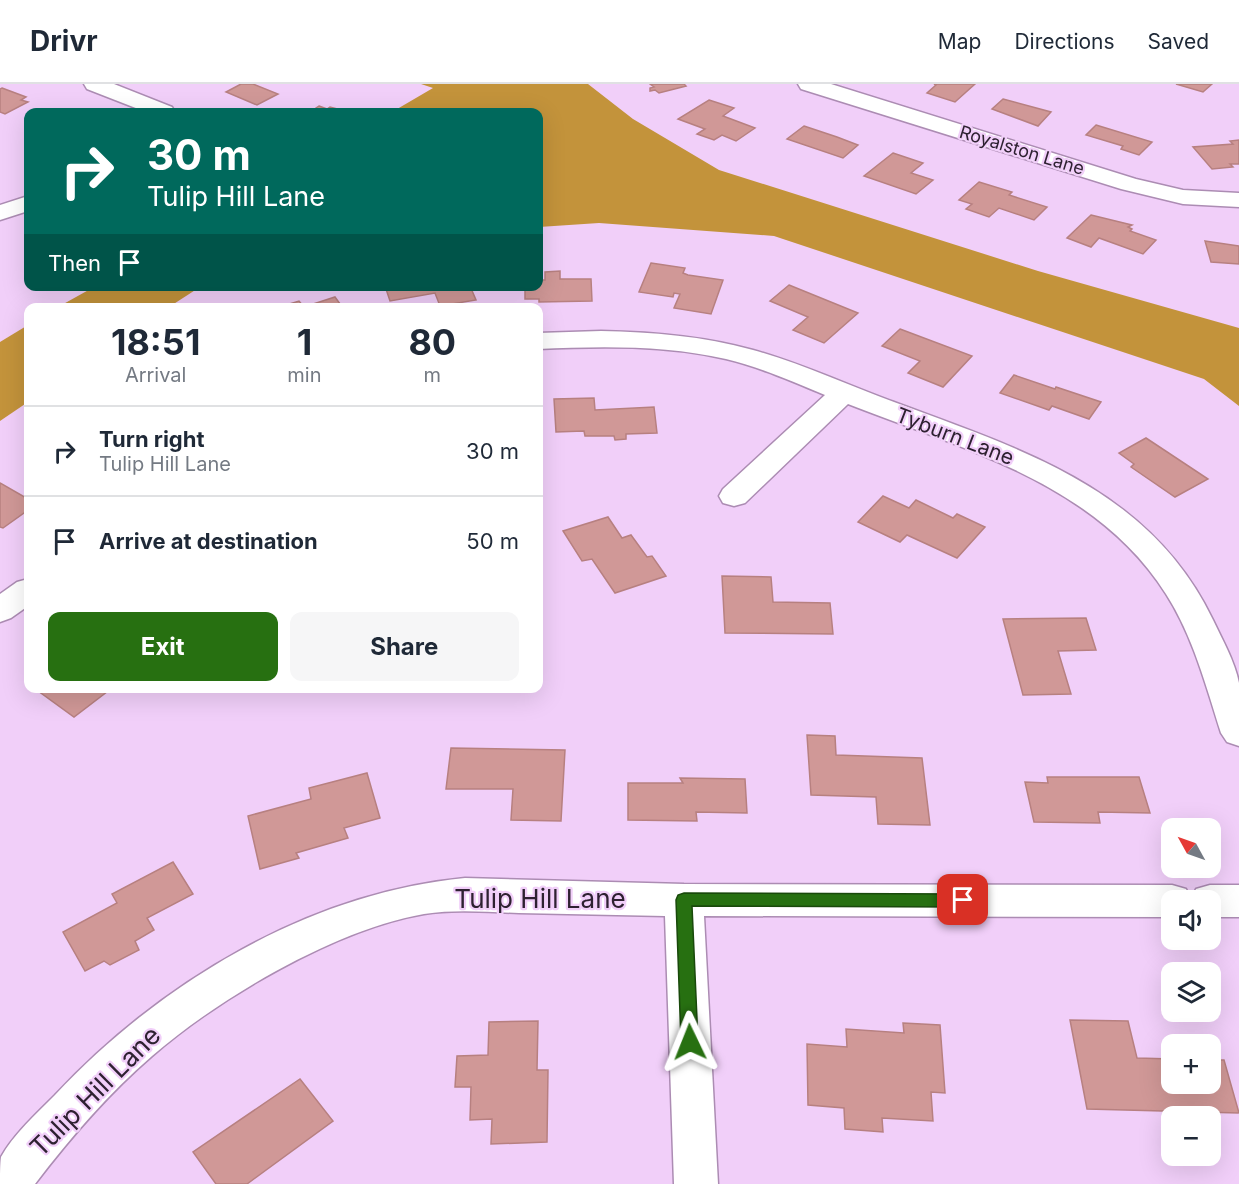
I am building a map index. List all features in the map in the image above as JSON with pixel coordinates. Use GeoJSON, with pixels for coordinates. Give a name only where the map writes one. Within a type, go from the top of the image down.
{"type":"FeatureCollection","features":[{"type":"Feature","properties":{"kind":"street"},"geometry":{"type":"LineString","coordinates":[[95,84],[154,108]]}},
{"type":"Feature","properties":{"kind":"street","name":"Royalston Lane"},"geometry":{"type":"LineString","coordinates":[[809,84],[1129,184],[1183,197],[1239,200]]}},
{"type":"Feature","properties":{"kind":"street"},"geometry":{"type":"LineString","coordinates":[[0,213],[24,204]]}},
{"type":"Feature","properties":{"kind":"street","name":"Tyburn Lane"},"geometry":{"type":"LineString","coordinates":[[543,341],[610,339],[706,347],[748,357],[989,448],[1056,478],[1089,499],[1148,549],[1174,581],[1200,622],[1239,733]]}},
{"type":"Feature","properties":{"kind":"street"},"geometry":{"type":"LineString","coordinates":[[734,496],[844,393]]}},
{"type":"Feature","properties":{"kind":"street"},"geometry":{"type":"LineString","coordinates":[[0,610],[24,593]]}},
{"type":"Feature","properties":{"kind":"street","name":"Tulip Hill Lane"},"geometry":{"type":"LineString","coordinates":[[8,1184],[63,1116],[128,1050],[169,1018],[242,970],[312,935],[379,910],[415,901],[478,892],[506,896],[684,900],[1161,901]]}},
{"type":"Feature","properties":{"kind":"street"},"geometry":{"type":"LineString","coordinates":[[684,900],[696,1184]]}},
{"type":"Feature","properties":{"kind":"street"},"geometry":{"type":"LineString","coordinates":[[1221,901],[1239,901]]}},
{"type":"Feature","properties":{"kind":"shaded area"},"geometry":{"type":"Polygon","coordinates":[[[421,84],[588,84],[633,119],[719,170],[1038,271],[1239,328],[1239,406],[1204,379],[774,236],[599,223],[543,227],[543,108],[399,108],[433,88],[421,84]]]}},
{"type":"Feature","properties":{"kind":"shaded area"},"geometry":{"type":"Polygon","coordinates":[[[87,291],[194,291],[175,303],[65,303],[87,291]]]}},
{"type":"Feature","properties":{"kind":"shaded area"},"geometry":{"type":"Polygon","coordinates":[[[24,327],[24,405],[0,421],[0,342],[24,327]]]}},
{"type":"Feature","properties":{"kind":"building"},"geometry":{"type":"Polygon","coordinates":[[[241,84],[253,84],[278,94],[257,105],[226,92],[241,84]]]}},
{"type":"Feature","properties":{"kind":"building"},"geometry":{"type":"Polygon","coordinates":[[[650,84],[684,84],[686,86],[659,93],[655,90],[650,91],[650,88],[654,87],[650,84]]]}},
{"type":"Feature","properties":{"kind":"building"},"geometry":{"type":"Polygon","coordinates":[[[934,84],[975,84],[955,102],[927,93],[936,85],[934,84]]]}},
{"type":"Feature","properties":{"kind":"building"},"geometry":{"type":"Polygon","coordinates":[[[1176,84],[1212,84],[1203,92],[1176,84]]]}},
{"type":"Feature","properties":{"kind":"building"},"geometry":{"type":"Polygon","coordinates":[[[0,89],[26,97],[21,100],[28,102],[5,114],[0,112],[0,89]]]}},
{"type":"Feature","properties":{"kind":"building"},"geometry":{"type":"Polygon","coordinates":[[[1003,99],[1051,112],[1038,126],[992,109],[1003,99]]]}},
{"type":"Feature","properties":{"kind":"building"},"geometry":{"type":"Polygon","coordinates":[[[709,100],[734,108],[723,116],[755,128],[736,141],[722,135],[714,140],[697,134],[705,129],[678,119],[709,100]]]}},
{"type":"Feature","properties":{"kind":"building"},"geometry":{"type":"Polygon","coordinates":[[[1096,125],[1152,142],[1139,155],[1121,149],[1123,146],[1086,135],[1096,125]]]}},
{"type":"Feature","properties":{"kind":"building"},"geometry":{"type":"Polygon","coordinates":[[[804,126],[858,145],[843,158],[787,139],[804,126]]]}},
{"type":"Feature","properties":{"kind":"building"},"geometry":{"type":"Polygon","coordinates":[[[1239,140],[1239,164],[1230,164],[1233,167],[1212,169],[1193,147],[1233,144],[1230,141],[1239,140]]]}},
{"type":"Feature","properties":{"kind":"building"},"geometry":{"type":"Polygon","coordinates":[[[893,153],[923,163],[911,173],[933,180],[916,194],[864,176],[893,153]]]}},
{"type":"Feature","properties":{"kind":"building"},"geometry":{"type":"Polygon","coordinates":[[[979,182],[1012,192],[1009,195],[1047,207],[1034,220],[999,208],[989,217],[966,209],[972,204],[959,200],[979,182]]]}},
{"type":"Feature","properties":{"kind":"building"},"geometry":{"type":"Polygon","coordinates":[[[1091,215],[1132,225],[1128,227],[1132,229],[1130,231],[1156,240],[1143,254],[1099,238],[1091,247],[1067,238],[1091,215]]]}},
{"type":"Feature","properties":{"kind":"building"},"geometry":{"type":"Polygon","coordinates":[[[1205,241],[1239,246],[1239,264],[1211,262],[1205,241]]]}},
{"type":"Feature","properties":{"kind":"building"},"geometry":{"type":"Polygon","coordinates":[[[651,263],[685,268],[683,273],[688,275],[723,280],[711,314],[674,308],[680,294],[674,293],[673,297],[639,292],[651,263]]]}},
{"type":"Feature","properties":{"kind":"building"},"geometry":{"type":"Polygon","coordinates":[[[560,271],[560,279],[591,279],[592,301],[539,302],[539,299],[525,299],[525,291],[543,291],[545,272],[560,271]]]}},
{"type":"Feature","properties":{"kind":"building"},"geometry":{"type":"Polygon","coordinates":[[[789,285],[858,313],[824,343],[793,330],[808,317],[770,301],[789,285]]]}},
{"type":"Feature","properties":{"kind":"building"},"geometry":{"type":"Polygon","coordinates":[[[387,291],[472,291],[476,300],[439,303],[435,293],[390,301],[387,291]]]}},
{"type":"Feature","properties":{"kind":"building"},"geometry":{"type":"Polygon","coordinates":[[[335,297],[339,303],[316,303],[335,297]]]}},
{"type":"Feature","properties":{"kind":"building"},"geometry":{"type":"Polygon","coordinates":[[[900,329],[972,356],[943,387],[908,373],[920,361],[882,346],[900,329]]]}},
{"type":"Feature","properties":{"kind":"building"},"geometry":{"type":"Polygon","coordinates":[[[1014,375],[1101,402],[1089,419],[1052,406],[1049,410],[1000,393],[1014,375]]]}},
{"type":"Feature","properties":{"kind":"building"},"geometry":{"type":"Polygon","coordinates":[[[594,398],[595,410],[654,407],[657,433],[626,434],[626,439],[615,440],[614,436],[585,436],[584,431],[556,432],[554,399],[594,398]]]}},
{"type":"Feature","properties":{"kind":"building"},"geometry":{"type":"Polygon","coordinates":[[[1146,438],[1208,479],[1175,497],[1131,467],[1134,464],[1119,453],[1146,438]]]}},
{"type":"Feature","properties":{"kind":"building"},"geometry":{"type":"Polygon","coordinates":[[[0,483],[24,497],[24,513],[3,528],[0,527],[0,483]]]}},
{"type":"Feature","properties":{"kind":"building"},"geometry":{"type":"Polygon","coordinates":[[[883,496],[909,508],[916,500],[953,518],[957,514],[985,527],[957,558],[907,535],[900,542],[858,522],[883,496]]]}},
{"type":"Feature","properties":{"kind":"building"},"geometry":{"type":"Polygon","coordinates":[[[608,517],[622,538],[631,535],[647,557],[652,556],[666,576],[615,593],[592,559],[582,561],[563,531],[608,517]]]}},
{"type":"Feature","properties":{"kind":"building"},"geometry":{"type":"Polygon","coordinates":[[[722,576],[771,577],[773,602],[830,603],[833,634],[725,633],[722,576]]]}},
{"type":"Feature","properties":{"kind":"building"},"geometry":{"type":"Polygon","coordinates":[[[1086,618],[1096,650],[1058,651],[1071,694],[1023,695],[1003,619],[1086,618]]]}},
{"type":"Feature","properties":{"kind":"building"},"geometry":{"type":"Polygon","coordinates":[[[41,693],[105,693],[74,717],[41,693]]]}},
{"type":"Feature","properties":{"kind":"building"},"geometry":{"type":"Polygon","coordinates":[[[807,735],[835,736],[836,755],[922,758],[930,825],[878,824],[876,797],[811,795],[807,735]]]}},
{"type":"Feature","properties":{"kind":"building"},"geometry":{"type":"Polygon","coordinates":[[[451,748],[565,750],[561,821],[511,820],[513,789],[446,789],[451,748]]]}},
{"type":"Feature","properties":{"kind":"building"},"geometry":{"type":"Polygon","coordinates":[[[367,773],[380,818],[344,828],[348,838],[296,853],[299,858],[260,869],[248,816],[311,799],[309,788],[367,773]]]}},
{"type":"Feature","properties":{"kind":"building"},"geometry":{"type":"Polygon","coordinates":[[[1047,777],[1139,777],[1150,813],[1098,812],[1100,823],[1034,822],[1025,782],[1048,783],[1047,777]]]}},
{"type":"Feature","properties":{"kind":"building"},"geometry":{"type":"Polygon","coordinates":[[[680,778],[745,779],[747,813],[696,812],[697,821],[628,820],[628,783],[683,783],[680,778]]]}},
{"type":"Feature","properties":{"kind":"building"},"geometry":{"type":"Polygon","coordinates":[[[173,862],[193,894],[147,918],[154,930],[135,941],[139,950],[110,965],[104,961],[85,971],[63,932],[117,903],[112,894],[173,862]]]}},
{"type":"Feature","properties":{"kind":"building"},"geometry":{"type":"Polygon","coordinates":[[[1070,1020],[1128,1021],[1137,1058],[1161,1059],[1161,1094],[1221,1094],[1221,1060],[1224,1060],[1239,1113],[1221,1113],[1221,1106],[1161,1106],[1161,1111],[1087,1109],[1070,1020]]]}},
{"type":"Feature","properties":{"kind":"building"},"geometry":{"type":"Polygon","coordinates":[[[538,1021],[537,1070],[548,1070],[547,1142],[491,1144],[492,1119],[470,1120],[471,1087],[455,1087],[457,1056],[488,1055],[489,1022],[538,1021]]]}},
{"type":"Feature","properties":{"kind":"building"},"geometry":{"type":"Polygon","coordinates":[[[903,1023],[940,1025],[945,1093],[931,1092],[933,1121],[882,1118],[883,1132],[845,1129],[844,1108],[808,1105],[807,1044],[847,1047],[846,1029],[904,1033],[903,1023]]]}},
{"type":"Feature","properties":{"kind":"building"},"geometry":{"type":"Polygon","coordinates":[[[300,1079],[333,1121],[247,1184],[216,1184],[193,1152],[300,1079]]]}},
{"type":"Feature","properties":{"kind":"route"},"geometry":{"type":"LineString","coordinates":[[690,1042],[684,900],[963,900]]}}]}
